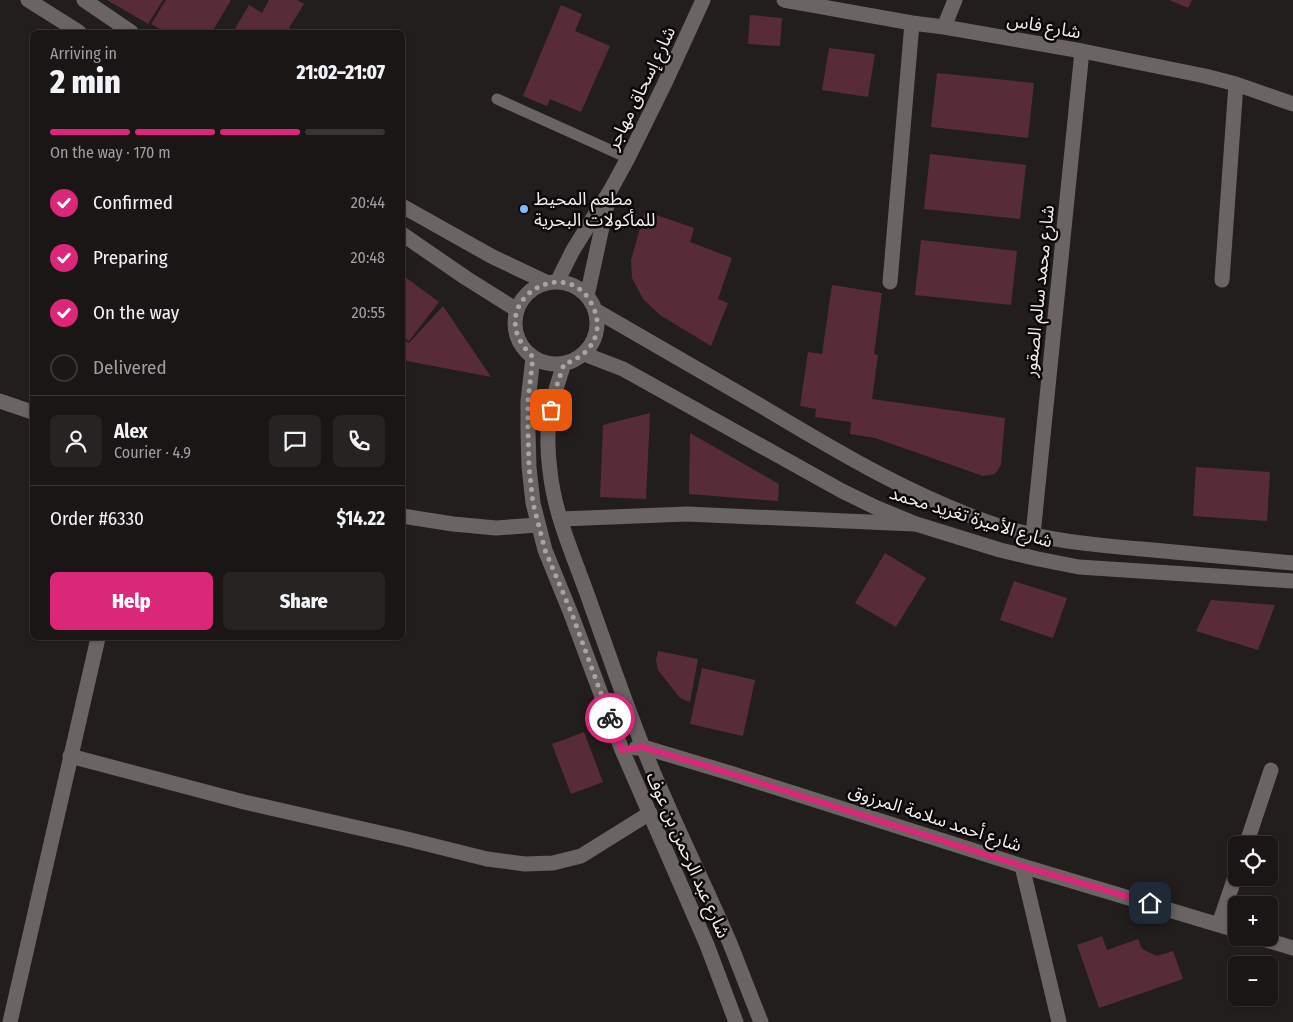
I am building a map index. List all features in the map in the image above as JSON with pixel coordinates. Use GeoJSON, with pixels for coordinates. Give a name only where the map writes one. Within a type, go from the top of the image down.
{"type":"FeatureCollection","features":[{"type":"Feature","properties":{"kind":"street"},"geometry":{"type":"LineString","coordinates":[[28,0],[76,30]]}},
{"type":"Feature","properties":{"kind":"street"},"geometry":{"type":"LineString","coordinates":[[84,0],[128,30]]}},
{"type":"Feature","properties":{"kind":"street","name":"شارع إسحاق مهاجر"},"geometry":{"type":"LineString","coordinates":[[553,283],[610,191],[628,158],[703,0]]}},
{"type":"Feature","properties":{"kind":"street","name":"شارع فاس"},"geometry":{"type":"LineString","coordinates":[[784,0],[1082,51],[1205,76],[1236,84],[1293,104]]}},
{"type":"Feature","properties":{"kind":"street"},"geometry":{"type":"LineString","coordinates":[[944,27],[955,0]]}},
{"type":"Feature","properties":{"kind":"street"},"geometry":{"type":"LineString","coordinates":[[890,282],[912,23]]}},
{"type":"Feature","properties":{"kind":"street","name":"شارع محمد سالم الصقور"},"geometry":{"type":"LineString","coordinates":[[1033,535],[1082,51]]}},
{"type":"Feature","properties":{"kind":"street"},"geometry":{"type":"LineString","coordinates":[[1222,280],[1236,84]]}},
{"type":"Feature","properties":{"kind":"street","name":"شارع إسحاق مهاجر"},"geometry":{"type":"LineString","coordinates":[[587,296],[610,191]]}},
{"type":"Feature","properties":{"kind":"street"},"geometry":{"type":"LineString","coordinates":[[405,208],[493,257],[553,283]]}},
{"type":"Feature","properties":{"kind":"street"},"geometry":{"type":"LineString","coordinates":[[405,236],[517,310]]}},
{"type":"Feature","properties":{"kind":"street"},"geometry":{"type":"LineString","coordinates":[[553,283],[568,284],[579,289],[587,296],[595,310],[598,321],[592,344],[584,354],[564,364],[548,364],[533,357],[523,348],[517,336],[515,324],[517,310],[529,292],[538,286],[553,283]]}},
{"type":"Feature","properties":{"kind":"street","name":"شارع الأميرة تغريد محمد"},"geometry":{"type":"LineString","coordinates":[[595,310],[847,458],[894,483],[996,525],[1033,535],[1087,544],[1293,562]]}},
{"type":"Feature","properties":{"kind":"street","name":"شارع الأميرة تغريد محمد"},"geometry":{"type":"LineString","coordinates":[[584,354],[622,369],[842,491],[916,524],[1000,550],[1038,560],[1079,567],[1293,581]]}},
{"type":"Feature","properties":{"kind":"street","name":"شارع عبد الرحمن بن عوف"},"geometry":{"type":"LineString","coordinates":[[533,357],[528,401],[529,467],[533,503],[545,550],[572,614],[622,750],[708,944],[736,1022]]}},
{"type":"Feature","properties":{"kind":"street","name":"شارع عبد الرحمن بن عوف"},"geometry":{"type":"LineString","coordinates":[[564,364],[552,400],[550,420],[548,448],[554,499],[569,546],[642,747],[728,940],[761,1022]]}},
{"type":"Feature","properties":{"kind":"street"},"geometry":{"type":"LineString","coordinates":[[0,401],[30,411]]}},
{"type":"Feature","properties":{"kind":"street"},"geometry":{"type":"LineString","coordinates":[[561,518],[687,514],[916,524]]}},
{"type":"Feature","properties":{"kind":"street"},"geometry":{"type":"LineString","coordinates":[[405,516],[496,528],[538,525]]}},
{"type":"Feature","properties":{"kind":"street"},"geometry":{"type":"LineString","coordinates":[[10,1022],[98,640]]}},
{"type":"Feature","properties":{"kind":"street","name":"شارع أحمد سلامة المرزوق"},"geometry":{"type":"LineString","coordinates":[[622,750],[642,747],[1022,866],[1228,927]]}},
{"type":"Feature","properties":{"kind":"street"},"geometry":{"type":"LineString","coordinates":[[70,756],[244,802],[487,859],[525,864],[553,863],[581,856],[650,813]]}},
{"type":"Feature","properties":{"kind":"street"},"geometry":{"type":"LineString","coordinates":[[1249,836],[1271,770]]}},
{"type":"Feature","properties":{"kind":"street"},"geometry":{"type":"LineString","coordinates":[[1022,866],[1059,1022]]}},
{"type":"Feature","properties":{"kind":"street"},"geometry":{"type":"LineString","coordinates":[[1219,924],[1232,886]]}},
{"type":"Feature","properties":{"kind":"street"},"geometry":{"type":"LineString","coordinates":[[1278,943],[1293,948]]}},
{"type":"Feature","properties":{"kind":"lane"},"geometry":{"type":"LineString","coordinates":[[496,99],[628,158]]}},
{"type":"Feature","properties":{"kind":"building"},"geometry":{"type":"Polygon","coordinates":[[[107,0],[163,0],[148,24],[107,0]]]}},
{"type":"Feature","properties":{"kind":"building"},"geometry":{"type":"Polygon","coordinates":[[[166,0],[231,0],[213,30],[162,30],[151,24],[166,0]]]}},
{"type":"Feature","properties":{"kind":"building"},"geometry":{"type":"Polygon","coordinates":[[[269,0],[297,0],[304,4],[289,28],[292,30],[234,30],[249,5],[262,13],[269,0]]]}},
{"type":"Feature","properties":{"kind":"building"},"geometry":{"type":"Polygon","coordinates":[[[1169,0],[1192,0],[1188,8],[1169,0]]]}},
{"type":"Feature","properties":{"kind":"building"},"geometry":{"type":"Polygon","coordinates":[[[561,5],[582,14],[575,31],[610,46],[581,112],[550,99],[547,106],[523,96],[561,5]]]}},
{"type":"Feature","properties":{"kind":"building"},"geometry":{"type":"Polygon","coordinates":[[[750,15],[782,18],[780,46],[748,44],[750,15]]]}},
{"type":"Feature","properties":{"kind":"building"},"geometry":{"type":"Polygon","coordinates":[[[829,48],[875,54],[868,97],[822,90],[829,48]]]}},
{"type":"Feature","properties":{"kind":"building"},"geometry":{"type":"Polygon","coordinates":[[[937,73],[1034,83],[1028,138],[931,127],[937,73]]]}},
{"type":"Feature","properties":{"kind":"building"},"geometry":{"type":"Polygon","coordinates":[[[930,154],[1026,165],[1020,219],[924,209],[930,154]]]}},
{"type":"Feature","properties":{"kind":"building"},"geometry":{"type":"Polygon","coordinates":[[[645,211],[694,228],[690,242],[732,258],[718,299],[728,303],[711,346],[660,315],[643,299],[632,278],[631,260],[645,211]]]}},
{"type":"Feature","properties":{"kind":"building"},"geometry":{"type":"Polygon","coordinates":[[[921,240],[1017,251],[1011,305],[915,295],[921,240]]]}},
{"type":"Feature","properties":{"kind":"building"},"geometry":{"type":"Polygon","coordinates":[[[405,277],[439,302],[409,341],[405,338],[405,277]]]}},
{"type":"Feature","properties":{"kind":"building"},"geometry":{"type":"Polygon","coordinates":[[[832,285],[882,293],[874,354],[878,355],[872,399],[1005,418],[1001,465],[995,474],[983,476],[875,438],[850,434],[851,422],[815,417],[816,409],[800,406],[808,352],[822,354],[832,285]]]}},
{"type":"Feature","properties":{"kind":"building"},"geometry":{"type":"Polygon","coordinates":[[[443,306],[491,377],[405,361],[405,341],[409,343],[443,306]]]}},
{"type":"Feature","properties":{"kind":"building"},"geometry":{"type":"Polygon","coordinates":[[[650,413],[646,499],[600,497],[603,425],[650,413]]]}},
{"type":"Feature","properties":{"kind":"building"},"geometry":{"type":"Polygon","coordinates":[[[690,433],[779,484],[778,501],[689,494],[690,433]]]}},
{"type":"Feature","properties":{"kind":"building"},"geometry":{"type":"Polygon","coordinates":[[[1196,467],[1270,472],[1267,521],[1193,516],[1196,467]]]}},
{"type":"Feature","properties":{"kind":"building"},"geometry":{"type":"Polygon","coordinates":[[[885,553],[926,578],[896,627],[855,603],[885,553]]]}},
{"type":"Feature","properties":{"kind":"building"},"geometry":{"type":"Polygon","coordinates":[[[1014,581],[1067,598],[1053,638],[1000,620],[1014,581]]]}},
{"type":"Feature","properties":{"kind":"building"},"geometry":{"type":"Polygon","coordinates":[[[1211,600],[1275,605],[1258,650],[1196,631],[1211,600]]]}},
{"type":"Feature","properties":{"kind":"building"},"geometry":{"type":"Polygon","coordinates":[[[658,651],[698,659],[690,702],[680,698],[658,670],[656,660],[658,651]]]}},
{"type":"Feature","properties":{"kind":"building"},"geometry":{"type":"Polygon","coordinates":[[[702,668],[755,680],[743,736],[690,724],[702,668]]]}},
{"type":"Feature","properties":{"kind":"building"},"geometry":{"type":"Polygon","coordinates":[[[584,732],[603,782],[571,794],[552,744],[584,732]]]}},
{"type":"Feature","properties":{"kind":"building"},"geometry":{"type":"Polygon","coordinates":[[[1102,936],[1107,950],[1138,939],[1142,949],[1157,956],[1173,951],[1183,979],[1099,1008],[1077,945],[1102,936]]]}},
{"type":"Feature","properties":{"kind":"way so far"},"geometry":{"type":"LineString","coordinates":[[551,410],[552,400],[564,364],[584,354],[592,344],[598,321],[595,310],[587,296],[579,289],[557,282],[538,286],[529,292],[517,310],[515,324],[517,336],[523,348],[533,357],[528,401],[529,467],[533,503],[545,550],[572,614],[610,718]]}},
{"type":"Feature","properties":{"kind":"place","name":"مطعم المحيط للمأكولات البحرية"},"geometry":{"type":"Point","coordinates":[524,209]}},
{"type":"Feature","properties":{"kind":"route"},"geometry":{"type":"LineString","coordinates":[[610,718],[622,750],[642,747],[830,804],[1022,866],[1150,903]]}}]}
